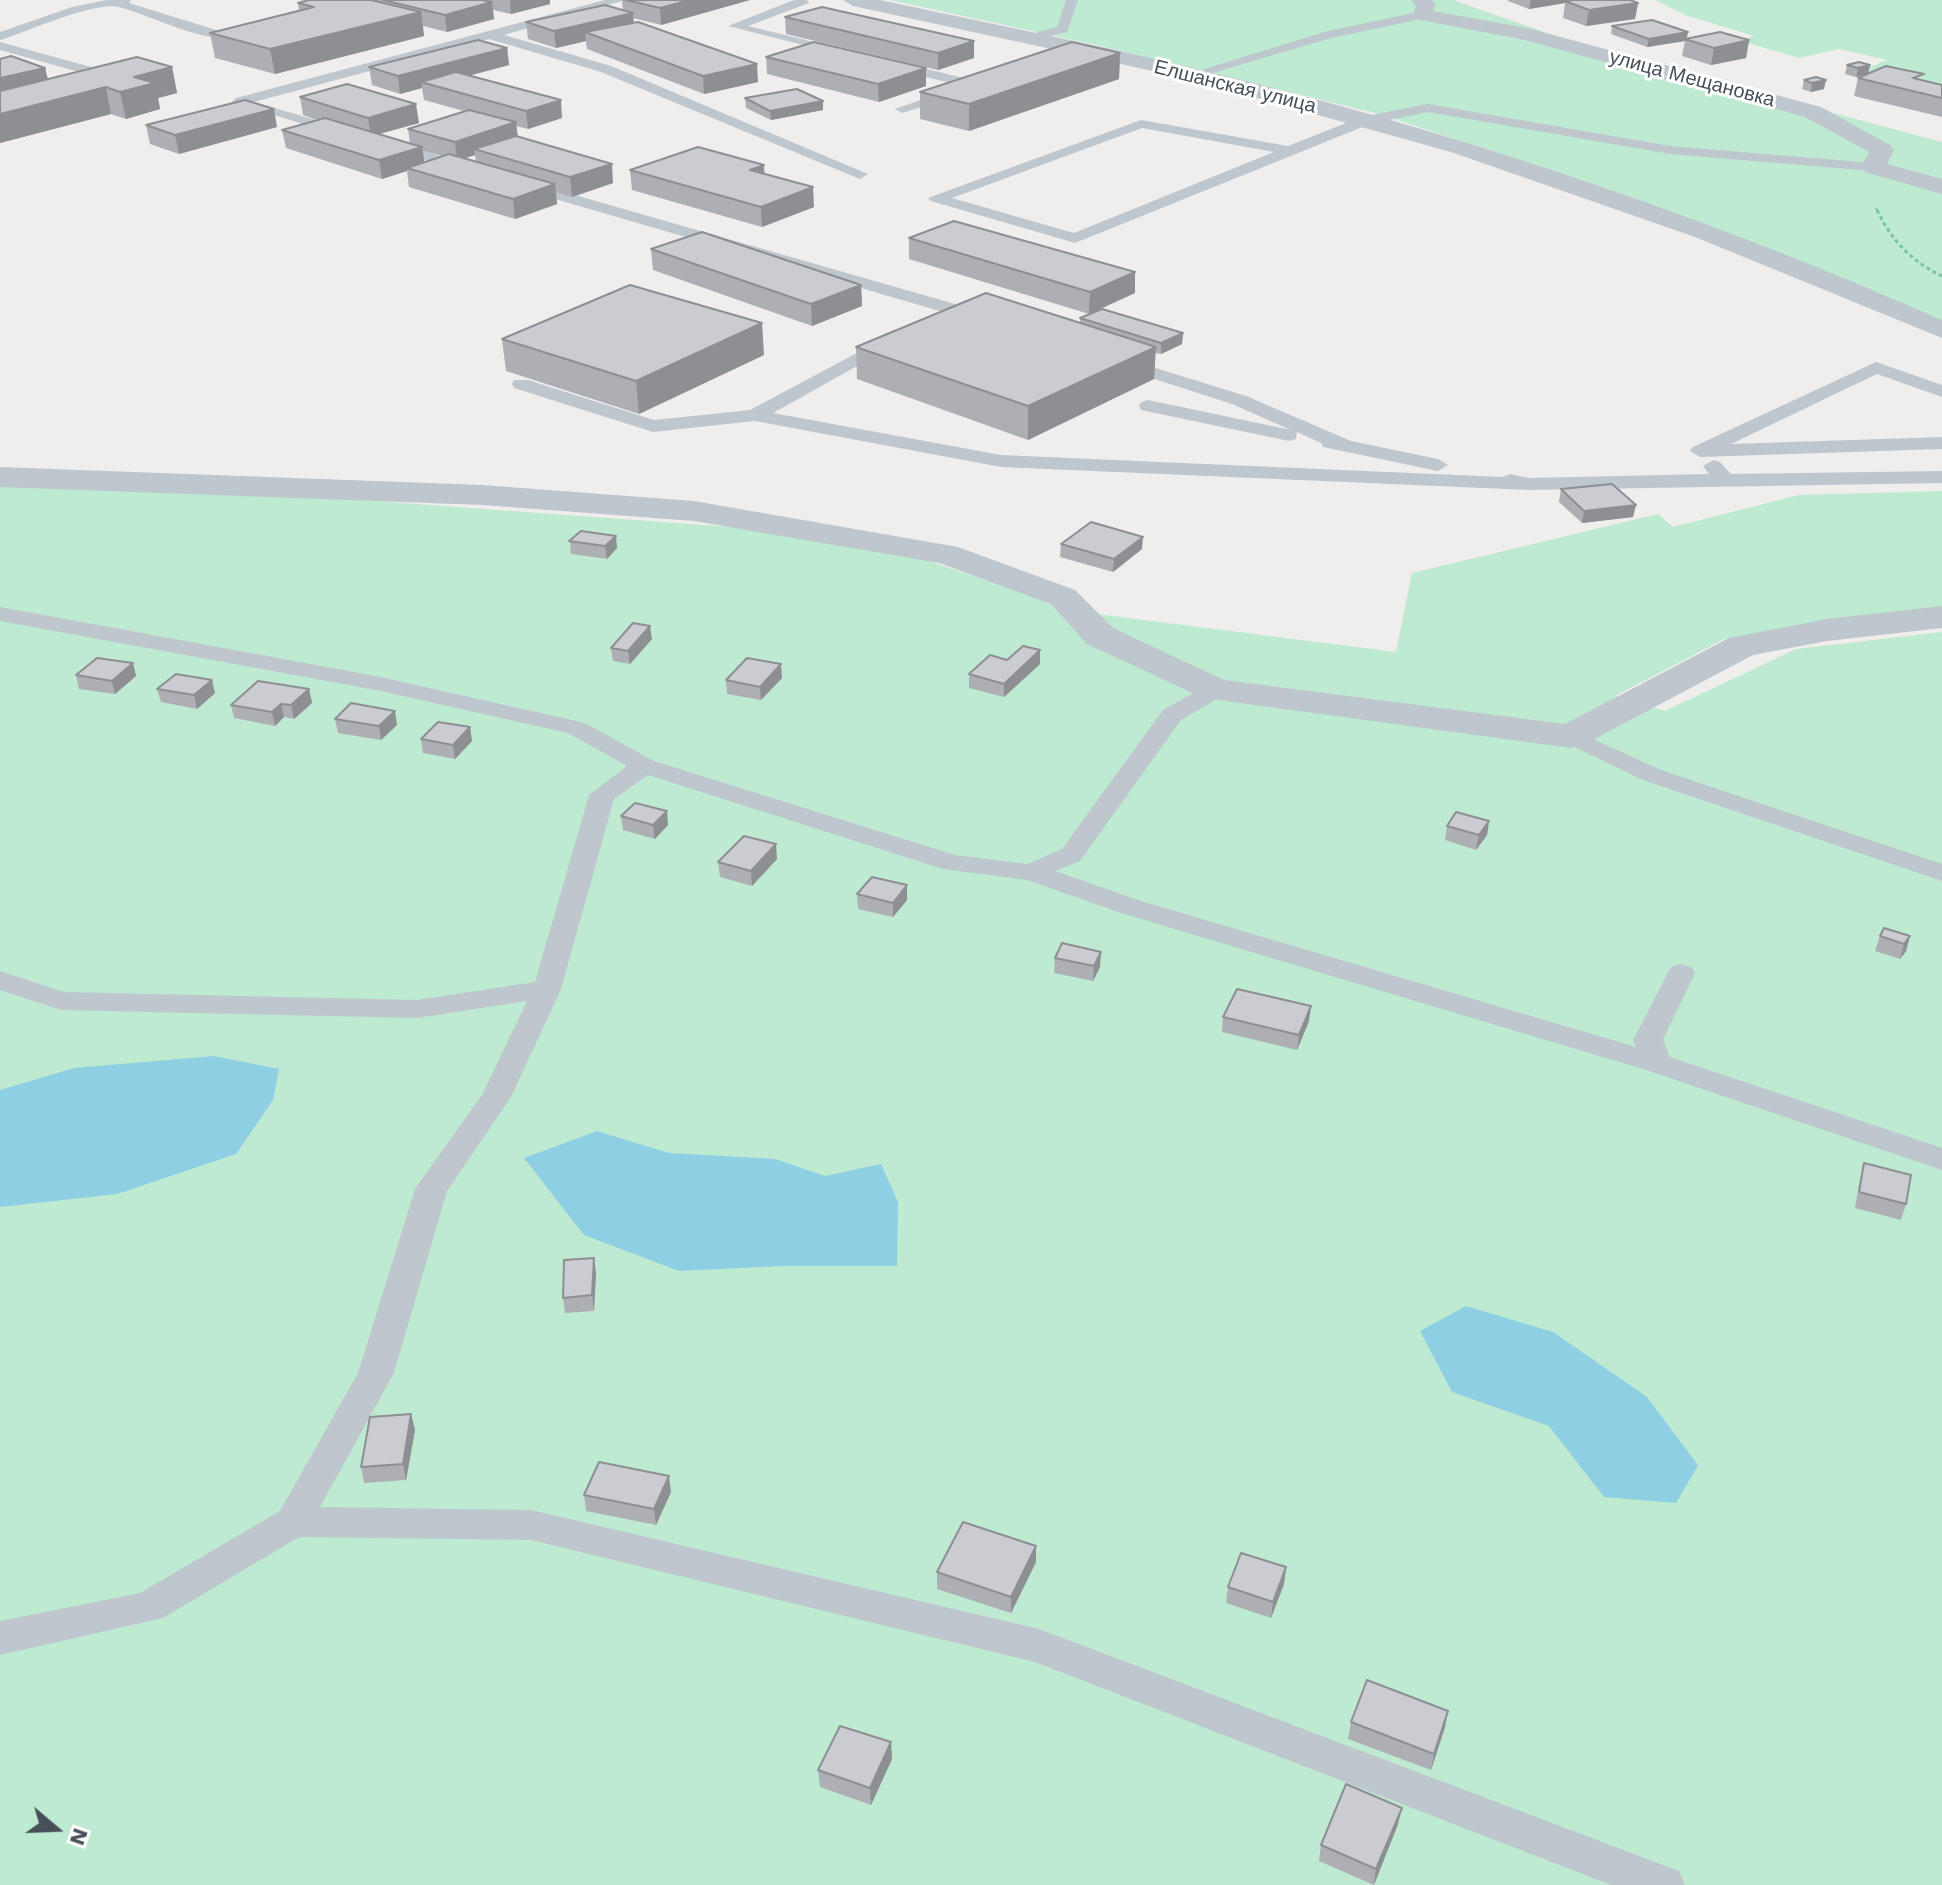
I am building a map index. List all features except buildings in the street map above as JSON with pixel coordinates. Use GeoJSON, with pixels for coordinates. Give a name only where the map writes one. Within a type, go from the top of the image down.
{"type":"FeatureCollection","features":[{"type":"Feature","properties":{"kind":"street","name":"Елшанская улица"},"geometry":{"type":"LineString","coordinates":[[853,0],[1192,75],[1366,120],[1610,196],[1942,330]]}},
{"type":"Feature","properties":{"kind":"street","name":"улица Мещановка"},"geometry":{"type":"LineString","coordinates":[[1421,8],[1813,112],[1882,150],[1873,167]]}},
{"type":"Feature","properties":{"kind":"street"},"geometry":{"type":"LineString","coordinates":[[1873,167],[1942,187]]}},
{"type":"Feature","properties":{"kind":"street"},"geometry":{"type":"LineString","coordinates":[[0,477],[482,495],[694,511],[946,554],[1063,597],[1100,636],[1216,690],[1571,736],[1742,646],[1827,630],[1942,617]]}},
{"type":"Feature","properties":{"kind":"lane"},"geometry":{"type":"LineString","coordinates":[[619,0],[231,104],[365,139],[956,310],[914,327],[755,415]]}},
{"type":"Feature","properties":{"kind":"lane"},"geometry":{"type":"LineString","coordinates":[[800,0],[803,3],[734,26],[855,56]]}},
{"type":"Feature","properties":{"kind":"lane"},"geometry":{"type":"LineString","coordinates":[[1030,39],[1063,29],[1072,0]]}},
{"type":"Feature","properties":{"kind":"lane"},"geometry":{"type":"LineString","coordinates":[[0,36],[76,10],[120,1],[228,38],[257,30]]}},
{"type":"Feature","properties":{"kind":"lane"},"geometry":{"type":"LineString","coordinates":[[55,3],[76,10]]}},
{"type":"Feature","properties":{"kind":"lane"},"geometry":{"type":"LineString","coordinates":[[1192,75],[1421,8]]}},
{"type":"Feature","properties":{"kind":"lane"},"geometry":{"type":"LineString","coordinates":[[490,34],[606,69],[860,174]]}},
{"type":"Feature","properties":{"kind":"lane"},"geometry":{"type":"LineString","coordinates":[[0,46],[119,79]]}},
{"type":"Feature","properties":{"kind":"lane"},"geometry":{"type":"LineString","coordinates":[[870,59],[981,83],[902,109]]}},
{"type":"Feature","properties":{"kind":"lane"},"geometry":{"type":"LineString","coordinates":[[1286,150],[1141,124],[936,198],[1075,238],[1366,120],[1428,108],[1670,150],[1873,167]]}},
{"type":"Feature","properties":{"kind":"lane"},"geometry":{"type":"LineString","coordinates":[[1109,359],[1239,400],[1345,446]]}},
{"type":"Feature","properties":{"kind":"lane"},"geometry":{"type":"LineString","coordinates":[[1700,451],[1876,367],[1942,391]]}},
{"type":"Feature","properties":{"kind":"lane"},"geometry":{"type":"LineString","coordinates":[[521,384],[653,426],[755,415],[1001,461],[1529,484],[1942,477]]}},
{"type":"Feature","properties":{"kind":"lane"},"geometry":{"type":"LineString","coordinates":[[1148,406],[1529,484]]}},
{"type":"Feature","properties":{"kind":"lane"},"geometry":{"type":"LineString","coordinates":[[1700,451],[1942,443]]}},
{"type":"Feature","properties":{"kind":"lane"},"geometry":{"type":"LineString","coordinates":[[1700,451],[1725,480]]}},
{"type":"Feature","properties":{"kind":"lane"},"geometry":{"type":"LineString","coordinates":[[0,614],[376,683],[576,728],[645,766],[952,863],[1031,872],[1131,907],[1657,1063],[1942,1159]]}},
{"type":"Feature","properties":{"kind":"lane"},"geometry":{"type":"LineString","coordinates":[[1031,872],[1071,855],[1172,715],[1216,690]]}},
{"type":"Feature","properties":{"kind":"lane"},"geometry":{"type":"LineString","coordinates":[[1571,736],[1652,775],[1942,873]]}},
{"type":"Feature","properties":{"kind":"lane"},"geometry":{"type":"LineString","coordinates":[[0,1638],[149,1607],[293,1522],[376,1373],[431,1189],[496,1097],[547,989],[602,795],[645,766]]}},
{"type":"Feature","properties":{"kind":"lane"},"geometry":{"type":"LineString","coordinates":[[1657,1063],[1648,1040],[1681,973]]}},
{"type":"Feature","properties":{"kind":"lane"},"geometry":{"type":"LineString","coordinates":[[0,980],[61,1001],[417,1009],[547,989]]}},
{"type":"Feature","properties":{"kind":"lane"},"geometry":{"type":"LineString","coordinates":[[293,1522],[531,1525],[1039,1646],[1663,1885]]}},
{"type":"Feature","properties":{"kind":"path"},"geometry":{"type":"LineString","coordinates":[[1823,165],[1873,202],[1888,235],[1917,265],[1942,276]]}},
{"type":"Feature","properties":{"kind":"green space"},"geometry":{"type":"Polygon","coordinates":[[[890,0],[1453,0],[1645,63],[1942,142],[1942,321],[1622,194],[1379,114],[1101,46],[890,0]]]}},
{"type":"Feature","properties":{"kind":"green space"},"geometry":{"type":"Polygon","coordinates":[[[1655,0],[1942,0],[1942,92],[1861,71],[1887,60],[1839,49],[1799,58],[1741,41],[1754,36],[1688,16],[1655,0]]]}},
{"type":"Feature","properties":{"kind":"green space"},"geometry":{"type":"Polygon","coordinates":[[[0,480],[335,498],[854,536],[1081,612],[1396,652],[1412,573],[1658,514],[1673,527],[1799,495],[1942,491],[1942,610],[1724,639],[1615,696],[1665,711],[1796,649],[1942,632],[1942,1885],[0,1885],[0,480]]]}},
{"type":"Feature","properties":{"kind":"water"},"geometry":{"type":"Polygon","coordinates":[[[214,1056],[279,1069],[273,1100],[236,1154],[117,1194],[0,1207],[0,1090],[74,1068],[214,1056]]]}},
{"type":"Feature","properties":{"kind":"water"},"geometry":{"type":"Polygon","coordinates":[[[597,1131],[669,1153],[775,1159],[825,1176],[881,1164],[898,1202],[897,1266],[782,1266],[679,1271],[584,1235],[524,1158],[597,1131]]]}},
{"type":"Feature","properties":{"kind":"water"},"geometry":{"type":"Polygon","coordinates":[[[1466,1306],[1553,1332],[1647,1397],[1698,1465],[1676,1503],[1604,1497],[1549,1426],[1452,1392],[1420,1331],[1466,1306]]]}}]}
